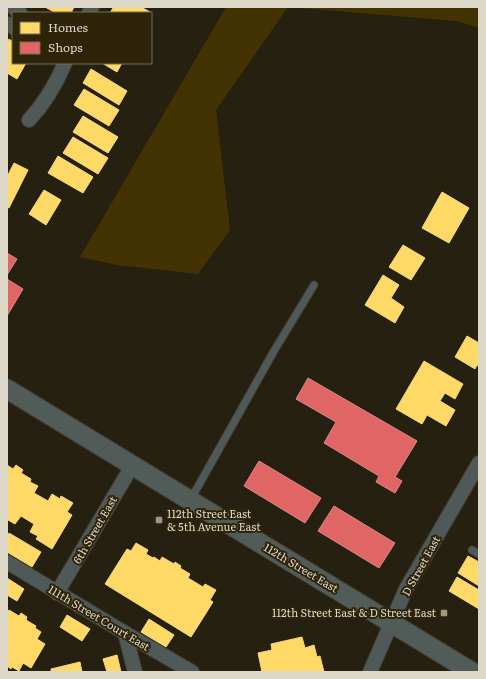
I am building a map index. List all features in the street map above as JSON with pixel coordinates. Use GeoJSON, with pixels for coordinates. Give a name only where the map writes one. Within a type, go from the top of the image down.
{"type":"FeatureCollection","features":[{"type":"Feature","properties":{"kind":"main road","name":"112th Street East"},"geometry":{"type":"LineString","coordinates":[[7,389],[472,672]]}},
{"type":"Feature","properties":{"kind":"street"},"geometry":{"type":"LineString","coordinates":[[29,120],[41,107],[52,90],[65,64]]}},
{"type":"Feature","properties":{"kind":"street","name":"D Street East"},"geometry":{"type":"LineString","coordinates":[[370,672],[406,589],[479,463]]}},
{"type":"Feature","properties":{"kind":"street","name":"6th Street East"},"geometry":{"type":"LineString","coordinates":[[57,593],[132,466]]}},
{"type":"Feature","properties":{"kind":"street","name":"111th Street Court East"},"geometry":{"type":"LineString","coordinates":[[7,562],[125,634],[192,672]]}},
{"type":"Feature","properties":{"kind":"street"},"geometry":{"type":"LineString","coordinates":[[125,634],[135,672]]}},
{"type":"Feature","properties":{"kind":"lane"},"geometry":{"type":"LineString","coordinates":[[190,501],[274,351],[314,285]]}},
{"type":"Feature","properties":{"kind":"shaded area"},"geometry":{"type":"Polygon","coordinates":[[[226,7],[288,7],[216,110],[230,230],[198,274],[117,265],[80,257],[226,7]]]}},
{"type":"Feature","properties":{"kind":"shaded area"},"geometry":{"type":"Polygon","coordinates":[[[289,7],[479,7],[479,28],[456,21],[289,7]]]}},
{"type":"Feature","properties":{"kind":"building: Homes"},"geometry":{"type":"Polygon","coordinates":[[[45,7],[74,7],[72,12],[54,12],[45,7]]]}},
{"type":"Feature","properties":{"kind":"building: Homes"},"geometry":{"type":"Polygon","coordinates":[[[112,7],[141,7],[150,12],[111,12],[113,8],[112,7]]]}},
{"type":"Feature","properties":{"kind":"building: Homes"},"geometry":{"type":"Polygon","coordinates":[[[9,39],[12,41],[12,64],[25,64],[17,79],[7,73],[7,43],[9,39]]]}},
{"type":"Feature","properties":{"kind":"building: Homes"},"geometry":{"type":"Polygon","coordinates":[[[104,64],[121,64],[117,72],[104,64]]]}},
{"type":"Feature","properties":{"kind":"building: Homes"},"geometry":{"type":"Polygon","coordinates":[[[91,69],[127,91],[119,105],[83,83],[91,69]]]}},
{"type":"Feature","properties":{"kind":"building: Homes"},"geometry":{"type":"Polygon","coordinates":[[[84,89],[119,110],[109,126],[74,105],[84,89]]]}},
{"type":"Feature","properties":{"kind":"building: Homes"},"geometry":{"type":"Polygon","coordinates":[[[83,116],[118,137],[108,153],[73,132],[83,116]]]}},
{"type":"Feature","properties":{"kind":"building: Homes"},"geometry":{"type":"Polygon","coordinates":[[[73,137],[108,158],[98,174],[63,153],[73,137]]]}},
{"type":"Feature","properties":{"kind":"building: Homes"},"geometry":{"type":"Polygon","coordinates":[[[58,156],[93,177],[83,193],[48,173],[58,156]]]}},
{"type":"Feature","properties":{"kind":"building: Homes"},"geometry":{"type":"Polygon","coordinates":[[[14,163],[28,170],[9,208],[7,207],[7,177],[14,163]]]}},
{"type":"Feature","properties":{"kind":"building: Homes"},"geometry":{"type":"Polygon","coordinates":[[[44,190],[61,200],[46,225],[29,214],[44,190]]]}},
{"type":"Feature","properties":{"kind":"building: Homes"},"geometry":{"type":"Polygon","coordinates":[[[442,192],[469,208],[449,243],[422,228],[442,192]]]}},
{"type":"Feature","properties":{"kind":"building: Homes"},"geometry":{"type":"Polygon","coordinates":[[[403,245],[425,258],[411,280],[389,267],[403,245]]]}},
{"type":"Feature","properties":{"kind":"building: Homes"},"geometry":{"type":"Polygon","coordinates":[[[383,275],[399,285],[391,298],[404,307],[395,323],[365,305],[383,275]]]}},
{"type":"Feature","properties":{"kind":"building: Homes"},"geometry":{"type":"Polygon","coordinates":[[[467,336],[479,343],[479,366],[477,365],[475,369],[455,357],[467,336]]]}},
{"type":"Feature","properties":{"kind":"building: Homes"},"geometry":{"type":"Polygon","coordinates":[[[424,361],[463,384],[455,399],[445,393],[440,401],[455,410],[446,426],[427,415],[422,424],[396,409],[424,361]]]}},
{"type":"Feature","properties":{"kind":"building: Homes"},"geometry":{"type":"Polygon","coordinates":[[[7,465],[13,469],[16,465],[23,470],[21,473],[31,479],[30,482],[38,486],[34,493],[48,501],[52,494],[60,499],[61,496],[73,503],[67,512],[72,515],[52,549],[36,539],[38,536],[30,532],[34,524],[21,516],[15,524],[8,520],[7,521],[7,465]]]}},
{"type":"Feature","properties":{"kind":"building: Homes"},"geometry":{"type":"Polygon","coordinates":[[[9,533],[41,552],[32,567],[7,552],[7,537],[9,533]]]}},
{"type":"Feature","properties":{"kind":"building: Homes"},"geometry":{"type":"Polygon","coordinates":[[[136,543],[148,550],[146,554],[160,561],[162,557],[174,564],[175,562],[181,566],[180,568],[190,574],[188,578],[203,587],[205,584],[216,590],[210,600],[213,602],[191,637],[105,584],[127,549],[131,551],[136,543]]]}},
{"type":"Feature","properties":{"kind":"building: Homes"},"geometry":{"type":"Polygon","coordinates":[[[468,556],[479,562],[479,586],[458,573],[468,556]]]}},
{"type":"Feature","properties":{"kind":"building: Homes"},"geometry":{"type":"Polygon","coordinates":[[[457,577],[479,590],[479,609],[449,591],[457,577]]]}},
{"type":"Feature","properties":{"kind":"building: Homes"},"geometry":{"type":"Polygon","coordinates":[[[7,578],[24,589],[17,601],[7,595],[7,578]]]}},
{"type":"Feature","properties":{"kind":"building: Homes"},"geometry":{"type":"Polygon","coordinates":[[[9,610],[19,616],[21,613],[27,617],[26,620],[36,626],[35,628],[41,632],[37,639],[45,644],[31,668],[23,663],[19,671],[12,667],[11,669],[7,666],[7,612],[9,610]]]}},
{"type":"Feature","properties":{"kind":"building: Homes"},"geometry":{"type":"Polygon","coordinates":[[[67,615],[90,629],[82,641],[60,627],[67,615]]]}},
{"type":"Feature","properties":{"kind":"building: Homes"},"geometry":{"type":"Polygon","coordinates":[[[149,619],[174,635],[166,647],[141,632],[149,619]]]}},
{"type":"Feature","properties":{"kind":"building: Homes"},"geometry":{"type":"Polygon","coordinates":[[[302,637],[305,648],[314,645],[317,657],[320,656],[324,672],[262,672],[258,653],[272,650],[271,644],[302,637]]]}},
{"type":"Feature","properties":{"kind":"building: Homes"},"geometry":{"type":"Polygon","coordinates":[[[117,655],[121,672],[107,672],[103,659],[117,655]]]}},
{"type":"Feature","properties":{"kind":"building: Homes"},"geometry":{"type":"Polygon","coordinates":[[[80,662],[82,672],[51,672],[51,669],[80,662]]]}},
{"type":"Feature","properties":{"kind":"building: Shops"},"geometry":{"type":"Polygon","coordinates":[[[7,253],[17,259],[7,275],[7,253]]]}},
{"type":"Feature","properties":{"kind":"building: Shops"},"geometry":{"type":"Polygon","coordinates":[[[7,279],[23,289],[7,316],[7,279]]]}},
{"type":"Feature","properties":{"kind":"building: Shops"},"geometry":{"type":"Polygon","coordinates":[[[308,378],[417,441],[395,477],[402,481],[395,493],[376,482],[379,476],[324,443],[336,422],[296,399],[308,378]]]}},
{"type":"Feature","properties":{"kind":"building: Shops"},"geometry":{"type":"Polygon","coordinates":[[[259,461],[321,498],[305,523],[244,486],[259,461]]]}},
{"type":"Feature","properties":{"kind":"building: Shops"},"geometry":{"type":"Polygon","coordinates":[[[334,506],[395,543],[379,568],[318,531],[334,506]]]}},
{"type":"Feature","properties":{"kind":"place","name":"112th Street East & 5th Avenue East"},"geometry":{"type":"Point","coordinates":[159,520]}},
{"type":"Feature","properties":{"kind":"place","name":"112th Street East & D Street East"},"geometry":{"type":"Point","coordinates":[444,613]}}]}
